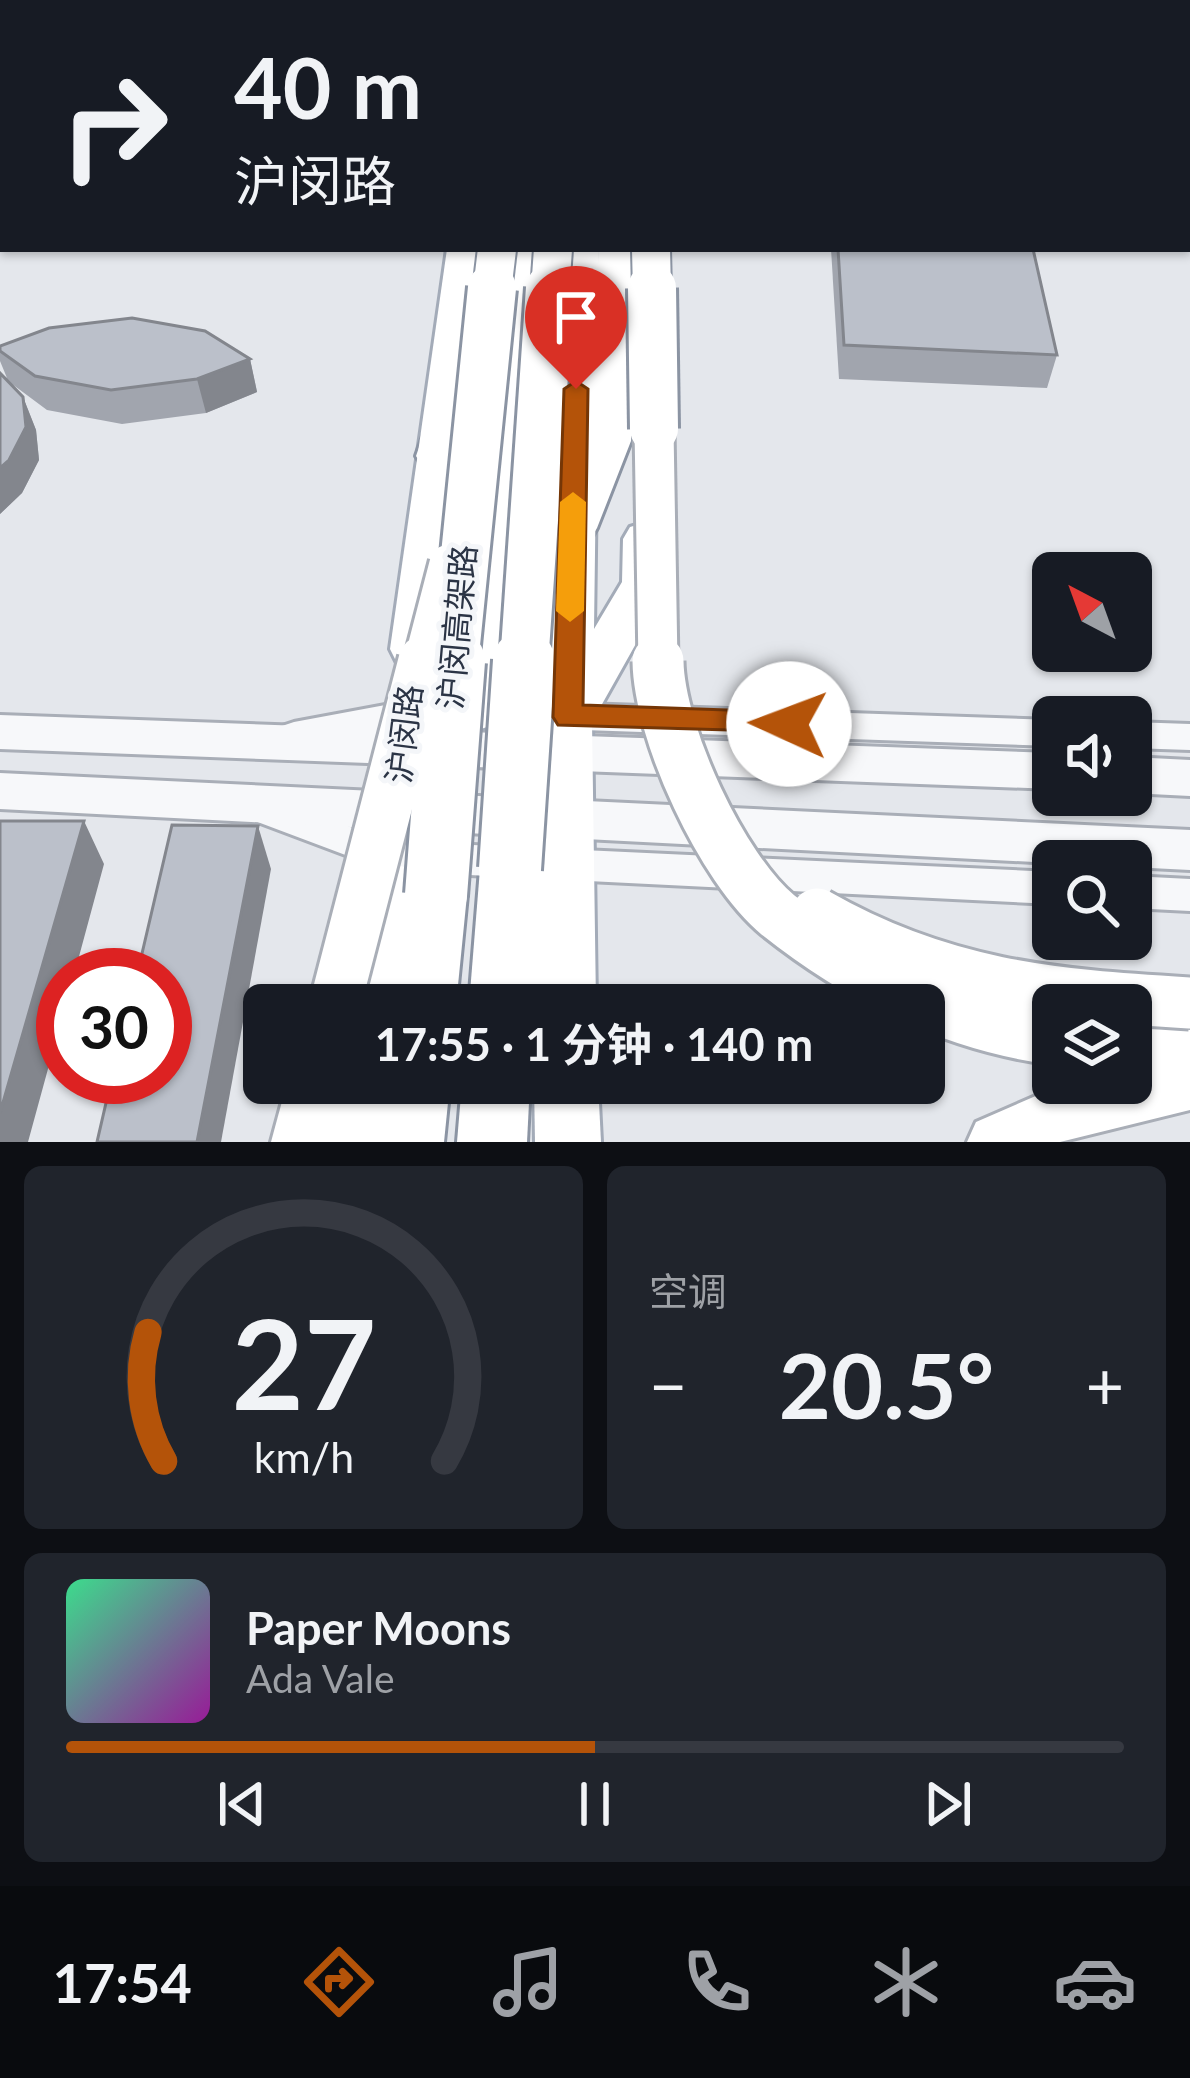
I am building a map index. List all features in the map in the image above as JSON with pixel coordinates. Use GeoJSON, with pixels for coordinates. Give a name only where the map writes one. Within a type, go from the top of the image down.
{"type":"FeatureCollection","features":[{"type":"Feature","properties":{"kind":"highway","name":"沪闵高架路"},"geometry":{"type":"LineString","coordinates":[[426,984],[489,252]]}},
{"type":"Feature","properties":{"kind":"highway"},"geometry":{"type":"LineString","coordinates":[[469,464],[489,252]]}},
{"type":"Feature","properties":{"kind":"highway","name":"沪闵高架路"},"geometry":{"type":"LineString","coordinates":[[502,984],[553,252]]}},
{"type":"Feature","properties":{"kind":"highway"},"geometry":{"type":"LineString","coordinates":[[572,528],[608,441],[619,252]]}},
{"type":"Feature","properties":{"kind":"highway"},"geometry":{"type":"LineString","coordinates":[[651,252],[654,429]]}},
{"type":"Feature","properties":{"kind":"highway"},"geometry":{"type":"LineString","coordinates":[[412,1142],[417,1104]]}},
{"type":"Feature","properties":{"kind":"highway"},"geometry":{"type":"LineString","coordinates":[[492,1142],[495,1104]]}},
{"type":"Feature","properties":{"kind":"main road"},"geometry":{"type":"LineString","coordinates":[[565,984],[563,842],[580,252]]}},
{"type":"Feature","properties":{"kind":"main road"},"geometry":{"type":"LineString","coordinates":[[568,733],[646,584],[651,252]]}},
{"type":"Feature","properties":{"kind":"main road"},"geometry":{"type":"LineString","coordinates":[[654,429],[658,684],[686,783],[774,912],[881,986],[1008,1033],[1032,1036]]}},
{"type":"Feature","properties":{"kind":"main road"},"geometry":{"type":"LineString","coordinates":[[438,984],[473,730],[469,464]]}},
{"type":"Feature","properties":{"kind":"main road"},"geometry":{"type":"LineString","coordinates":[[340,984],[469,464]]}},
{"type":"Feature","properties":{"kind":"main road","name":"沪闵路"},"geometry":{"type":"LineString","coordinates":[[371,984],[405,727],[469,464]]}},
{"type":"Feature","properties":{"kind":"main road"},"geometry":{"type":"LineString","coordinates":[[734,858],[835,926],[984,987],[1190,1003]]}},
{"type":"Feature","properties":{"kind":"main road"},"geometry":{"type":"LineString","coordinates":[[1152,1051],[1190,1056]]}},
{"type":"Feature","properties":{"kind":"main road"},"geometry":{"type":"LineString","coordinates":[[996,1142],[1061,1113],[1190,1083]]}},
{"type":"Feature","properties":{"kind":"main road"},"geometry":{"type":"LineString","coordinates":[[300,1142],[310,1104]]}},
{"type":"Feature","properties":{"kind":"main road"},"geometry":{"type":"LineString","coordinates":[[350,1142],[355,1104]]}},
{"type":"Feature","properties":{"kind":"main road"},"geometry":{"type":"LineString","coordinates":[[567,1104],[568,1142]]}},
{"type":"Feature","properties":{"kind":"street"},"geometry":{"type":"LineString","coordinates":[[0,732],[269,740],[405,727],[568,733],[1032,733]]}},
{"type":"Feature","properties":{"kind":"street"},"geometry":{"type":"LineString","coordinates":[[568,733],[1032,770]]}},
{"type":"Feature","properties":{"kind":"street"},"geometry":{"type":"LineString","coordinates":[[1152,736],[1190,737]]}},
{"type":"Feature","properties":{"kind":"street"},"geometry":{"type":"LineString","coordinates":[[1152,776],[1190,778]]}},
{"type":"Feature","properties":{"kind":"street"},"geometry":{"type":"LineString","coordinates":[[0,790],[250,804],[391,834],[563,842],[1190,850]]}},
{"type":"Feature","properties":{"kind":"street"},"geometry":{"type":"LineString","coordinates":[[563,842],[1032,886]]}},
{"type":"Feature","properties":{"kind":"street"},"geometry":{"type":"LineString","coordinates":[[1152,893],[1190,895]]}},
{"type":"Feature","properties":{"kind":"building"},"geometry":{"type":"Polygon","coordinates":[[[838,252],[1034,252],[1057,355],[844,345],[838,252]]]}},
{"type":"Feature","properties":{"kind":"building"},"geometry":{"type":"Polygon","coordinates":[[[132,318],[205,331],[250,359],[197,379],[111,390],[35,376],[0,351],[0,346],[49,328],[132,318]]]}},
{"type":"Feature","properties":{"kind":"building"},"geometry":{"type":"Polygon","coordinates":[[[0,373],[23,397],[26,427],[0,468],[0,373]]]}},
{"type":"Feature","properties":{"kind":"building"},"geometry":{"type":"Polygon","coordinates":[[[0,821],[84,821],[47,948],[36,948],[36,988],[0,1113],[0,821]]]}},
{"type":"Feature","properties":{"kind":"building"},"geometry":{"type":"Polygon","coordinates":[[[172,825],[258,826],[197,1142],[97,1142],[106,1104],[192,1104],[192,948],[143,948],[172,825]]]}},
{"type":"Feature","properties":{"kind":"slow traffic"},"geometry":{"type":"LineString","coordinates":[[570,611],[573,502]]}},
{"type":"Feature","properties":{"kind":"route"},"geometry":{"type":"LineString","coordinates":[[576,389],[568,717],[789,724]]}}]}
